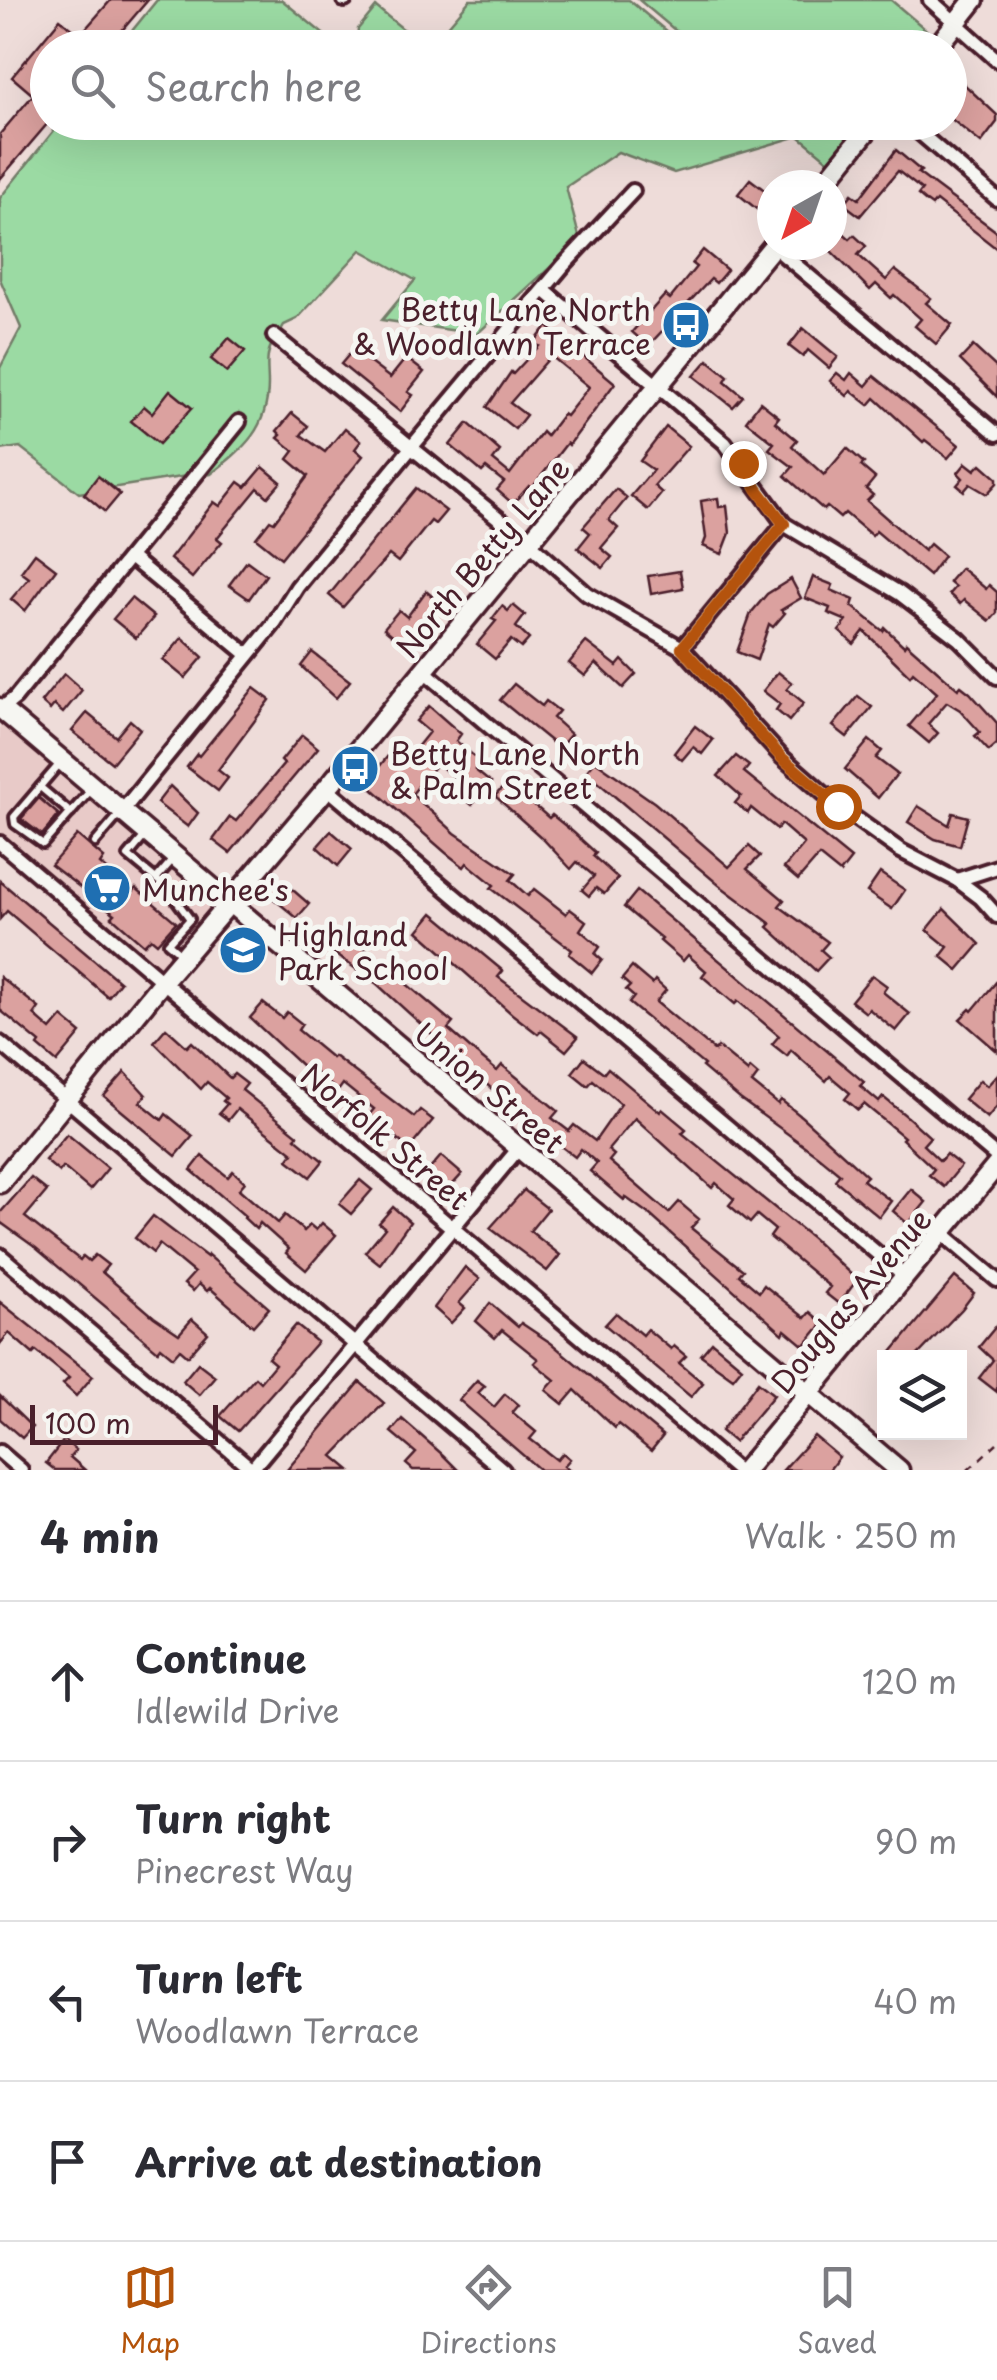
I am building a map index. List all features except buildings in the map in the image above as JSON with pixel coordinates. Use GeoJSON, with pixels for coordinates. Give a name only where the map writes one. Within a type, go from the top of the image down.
{"type":"FeatureCollection","features":[{"type":"Feature","properties":{"kind":"street"},"geometry":{"type":"LineString","coordinates":[[930,0],[964,30]]}},
{"type":"Feature","properties":{"kind":"street"},"geometry":{"type":"LineString","coordinates":[[950,30],[974,0]]}},
{"type":"Feature","properties":{"kind":"street"},"geometry":{"type":"LineString","coordinates":[[967,33],[997,60]]}},
{"type":"Feature","properties":{"kind":"street"},"geometry":{"type":"LineString","coordinates":[[835,170],[859,140]]}},
{"type":"Feature","properties":{"kind":"street"},"geometry":{"type":"LineString","coordinates":[[928,140],[997,199]]}},
{"type":"Feature","properties":{"kind":"street"},"geometry":{"type":"LineString","coordinates":[[123,810],[410,449],[632,191]]}},
{"type":"Feature","properties":{"kind":"street","name":"North Betty Lane"},"geometry":{"type":"LineString","coordinates":[[0,1183],[762,260]]}},
{"type":"Feature","properties":{"kind":"street"},"geometry":{"type":"LineString","coordinates":[[792,260],[996,430]]}},
{"type":"Feature","properties":{"kind":"street"},"geometry":{"type":"LineString","coordinates":[[545,290],[725,443],[784,524],[899,593],[959,639],[997,677]]}},
{"type":"Feature","properties":{"kind":"street"},"geometry":{"type":"LineString","coordinates":[[274,336],[586,594],[682,648],[782,758],[838,806],[901,851],[956,880],[997,916]]}},
{"type":"Feature","properties":{"kind":"street"},"geometry":{"type":"LineString","coordinates":[[0,709],[14,698],[239,422]]}},
{"type":"Feature","properties":{"kind":"street"},"geometry":{"type":"LineString","coordinates":[[682,648],[784,524]]}},
{"type":"Feature","properties":{"kind":"street"},"geometry":{"type":"LineString","coordinates":[[130,556],[248,655]]}},
{"type":"Feature","properties":{"kind":"street"},"geometry":{"type":"LineString","coordinates":[[423,670],[997,1157]]}},
{"type":"Feature","properties":{"kind":"street","name":"Union Street"},"geometry":{"type":"LineString","coordinates":[[0,709],[898,1470]]}},
{"type":"Feature","properties":{"kind":"street"},"geometry":{"type":"LineString","coordinates":[[327,788],[904,1276]]}},
{"type":"Feature","properties":{"kind":"street","name":"Norfolk Street"},"geometry":{"type":"LineString","coordinates":[[0,843],[741,1470]]}},
{"type":"Feature","properties":{"kind":"street"},"geometry":{"type":"LineString","coordinates":[[956,880],[997,867]]}},
{"type":"Feature","properties":{"kind":"street"},"geometry":{"type":"LineString","coordinates":[[0,1043],[502,1470]]}},
{"type":"Feature","properties":{"kind":"street"},"geometry":{"type":"LineString","coordinates":[[0,1255],[252,1470],[519,1148]]}},
{"type":"Feature","properties":{"kind":"street","name":"Douglas Avenue"},"geometry":{"type":"LineString","coordinates":[[741,1470],[997,1164]]}},
{"type":"Feature","properties":{"kind":"street"},"geometry":{"type":"LineString","coordinates":[[942,1233],[997,1280]]}},
{"type":"Feature","properties":{"kind":"street"},"geometry":{"type":"LineString","coordinates":[[0,1452],[22,1470]]}},
{"type":"Feature","properties":{"kind":"lane"},"geometry":{"type":"LineString","coordinates":[[62,760],[14,818],[15,824],[43,844],[94,786]]}},
{"type":"Feature","properties":{"kind":"lane"},"geometry":{"type":"LineString","coordinates":[[40,787],[71,813]]}},
{"type":"Feature","properties":{"kind":"lane"},"geometry":{"type":"LineString","coordinates":[[95,843],[123,810]]}},
{"type":"Feature","properties":{"kind":"lane"},"geometry":{"type":"LineString","coordinates":[[148,832],[128,856],[156,879],[205,932]]}},
{"type":"Feature","properties":{"kind":"lane"},"geometry":{"type":"LineString","coordinates":[[156,879],[176,855]]}},
{"type":"Feature","properties":{"kind":"lane"},"geometry":{"type":"LineString","coordinates":[[184,957],[168,944],[190,919]]}},
{"type":"Feature","properties":{"kind":"path"},"geometry":{"type":"LineString","coordinates":[[968,1470],[997,1443]]}},
{"type":"Feature","properties":{"kind":"shaded area"},"geometry":{"type":"Polygon","coordinates":[[[0,719],[221,903],[163,971],[0,833],[0,719]]]}},
{"type":"Feature","properties":{"kind":"green space"},"geometry":{"type":"Polygon","coordinates":[[[157,0],[282,0],[318,30],[133,30],[157,0]]]}},
{"type":"Feature","properties":{"kind":"green space"},"geometry":{"type":"Polygon","coordinates":[[[470,0],[629,0],[665,30],[444,30],[470,0]]]}},
{"type":"Feature","properties":{"kind":"green space"},"geometry":{"type":"Polygon","coordinates":[[[639,0],[891,0],[926,30],[675,30],[639,0]]]}},
{"type":"Feature","properties":{"kind":"green space"},"geometry":{"type":"Polygon","coordinates":[[[376,7],[404,30],[358,30],[376,7]]]}},
{"type":"Feature","properties":{"kind":"green space"},"geometry":{"type":"Polygon","coordinates":[[[46,140],[785,140],[674,173],[618,152],[566,187],[580,240],[477,334],[382,320],[415,280],[361,250],[297,319],[284,325],[280,332],[273,327],[265,337],[272,344],[267,400],[259,425],[244,446],[205,475],[248,421],[239,413],[187,476],[79,493],[20,447],[0,450],[0,368],[21,328],[0,279],[0,198],[46,140]]]}},
{"type":"Feature","properties":{"kind":"green space"},"geometry":{"type":"Polygon","coordinates":[[[804,140],[846,140],[829,161],[804,140]]]}},
{"type":"Feature","properties":{"kind":"place","name":"Betty Lane North & Woodlawn Terrace"},"geometry":{"type":"Point","coordinates":[686,325]}},
{"type":"Feature","properties":{"kind":"place","name":"Betty Lane North & Palm Street"},"geometry":{"type":"Point","coordinates":[355,769]}},
{"type":"Feature","properties":{"kind":"place","name":"Munchee's"},"geometry":{"type":"Point","coordinates":[107,888]}},
{"type":"Feature","properties":{"kind":"place","name":"Highland Park School"},"geometry":{"type":"Point","coordinates":[243,950]}},
{"type":"Feature","properties":{"kind":"route"},"geometry":{"type":"LineString","coordinates":[[743,463],[784,524],[682,648],[782,758],[838,806]]}}]}
